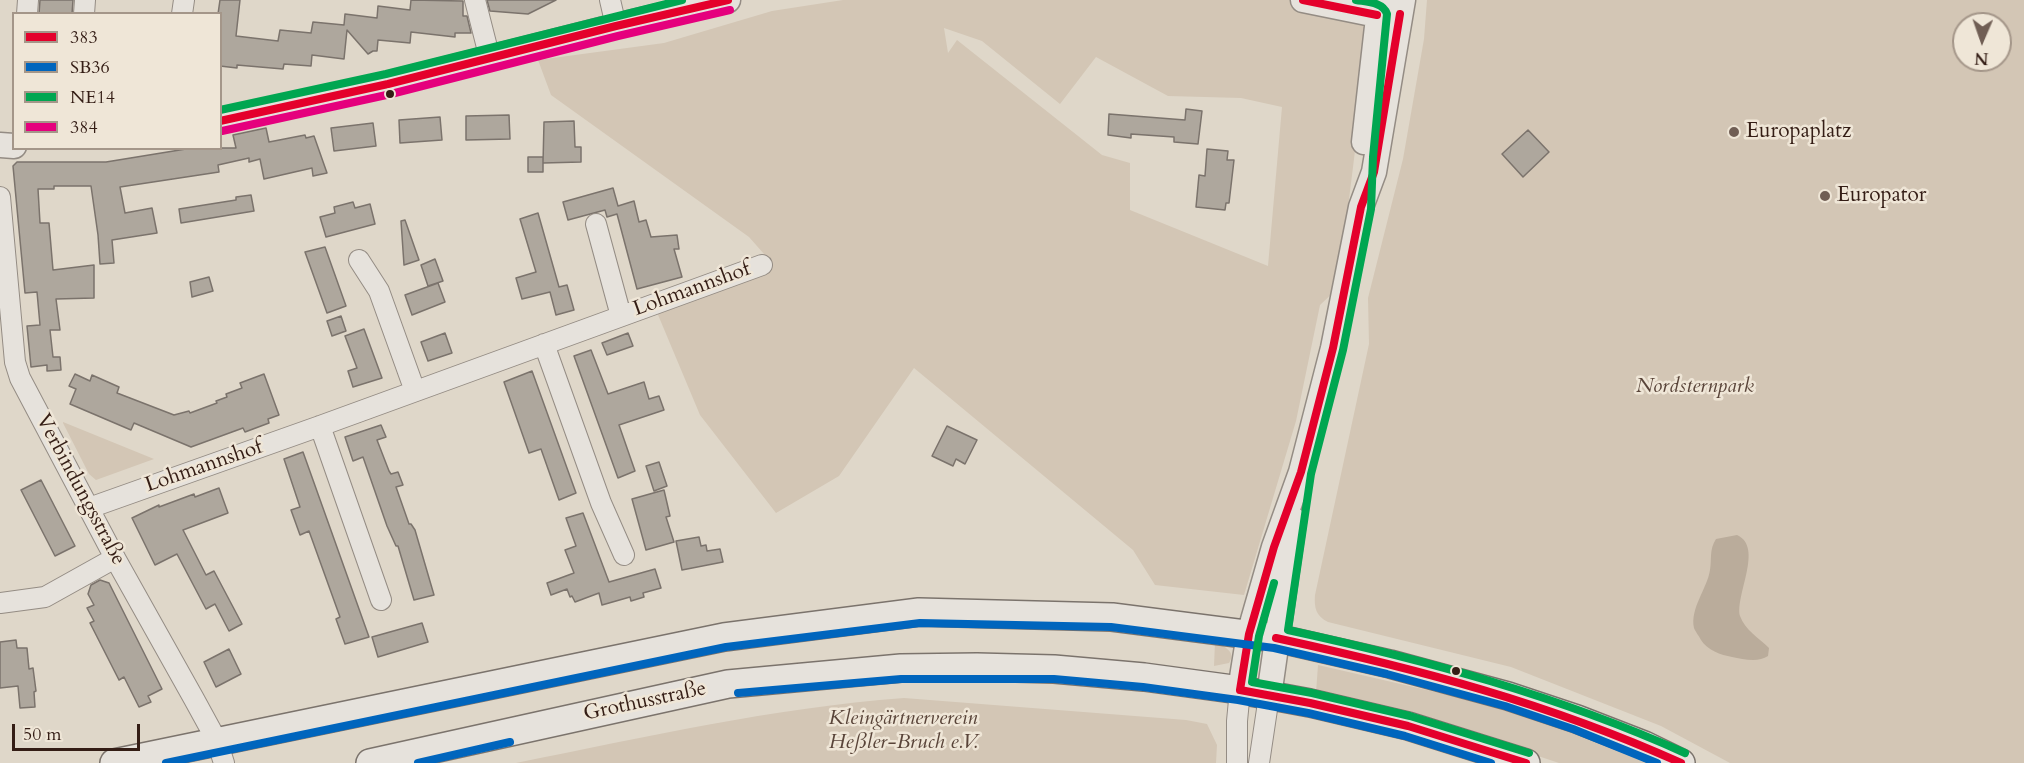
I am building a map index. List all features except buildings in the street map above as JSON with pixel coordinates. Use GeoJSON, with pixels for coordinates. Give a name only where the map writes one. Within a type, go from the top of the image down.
{"type":"FeatureCollection","features":[{"type":"Feature","properties":{"kind":"main road"},"geometry":{"type":"LineString","coordinates":[[114,763],[220,752],[724,637],[919,612],[1112,617],[1276,638],[1389,664],[1508,696],[1577,719],[1644,745],[1681,763]]}},
{"type":"Feature","properties":{"kind":"main road","name":"Grothusstraße"},"geometry":{"type":"LineString","coordinates":[[370,763],[728,684],[901,668],[1054,669],[1144,677],[1240,690],[1408,726],[1526,763]]}},
{"type":"Feature","properties":{"kind":"street"},"geometry":{"type":"LineString","coordinates":[[475,0],[490,59]]}},
{"type":"Feature","properties":{"kind":"street"},"geometry":{"type":"LineString","coordinates":[[610,0],[616,26]]}},
{"type":"Feature","properties":{"kind":"street"},"geometry":{"type":"LineString","coordinates":[[222,121],[490,59],[728,0]]}},
{"type":"Feature","properties":{"kind":"street"},"geometry":{"type":"LineString","coordinates":[[1237,763],[1237,721],[1249,634],[1274,547],[1301,472],[1333,348],[1361,207],[1363,156],[1389,6],[1303,0]]}},
{"type":"Feature","properties":{"kind":"street","name":"Verbindungsstraße"},"geometry":{"type":"LineString","coordinates":[[0,197],[8,361],[20,378],[220,752]]}},
{"type":"Feature","properties":{"kind":"street","name":"Lohmannshof"},"geometry":{"type":"LineString","coordinates":[[596,224],[621,316]]}},
{"type":"Feature","properties":{"kind":"street"},"geometry":{"type":"LineString","coordinates":[[359,261],[379,291],[415,391]]}},
{"type":"Feature","properties":{"kind":"street","name":"Lohmannshof"},"geometry":{"type":"LineString","coordinates":[[88,508],[762,265]]}},
{"type":"Feature","properties":{"kind":"street"},"geometry":{"type":"LineString","coordinates":[[544,344],[601,503],[624,555]]}},
{"type":"Feature","properties":{"kind":"street"},"geometry":{"type":"LineString","coordinates":[[320,426],[381,600]]}},
{"type":"Feature","properties":{"kind":"street"},"geometry":{"type":"LineString","coordinates":[[1259,763],[1301,472]]}},
{"type":"Feature","properties":{"kind":"street"},"geometry":{"type":"LineString","coordinates":[[0,603],[45,597],[115,558]]}},
{"type":"Feature","properties":{"kind":"green space"},"geometry":{"type":"Polygon","coordinates":[[[843,0],[1375,0],[1338,288],[1320,305],[1296,421],[1244,595],[1155,585],[1133,550],[914,368],[839,476],[776,513],[700,415],[656,310],[772,263],[749,237],[551,95],[538,60],[664,43],[772,11],[843,0]],[[944,28],[948,53],[957,40],[1102,155],[1130,163],[1130,210],[1268,266],[1282,107],[1241,98],[1168,96],[1096,57],[1060,104],[982,41],[944,28]]]}},
{"type":"Feature","properties":{"kind":"green space","name":"Nordsternpark"},"geometry":{"type":"Polygon","coordinates":[[[1427,0],[2024,0],[2024,763],[1730,763],[1661,726],[1511,667],[1324,620],[1318,614],[1315,595],[1369,344],[1368,298],[1403,159],[1424,39],[1427,0]]]}},
{"type":"Feature","properties":{"kind":"green space"},"geometry":{"type":"Polygon","coordinates":[[[63,422],[154,459],[96,480],[89,474],[63,422]]]}},
{"type":"Feature","properties":{"kind":"green space"},"geometry":{"type":"Polygon","coordinates":[[[1215,642],[1230,653],[1229,663],[1214,666],[1215,642]]]}},
{"type":"Feature","properties":{"kind":"green space"},"geometry":{"type":"Polygon","coordinates":[[[1318,665],[1505,708],[1573,728],[1654,763],[1559,763],[1469,733],[1316,693],[1318,665]]]}},
{"type":"Feature","properties":{"kind":"green space","name":"Kleingärtnerverein Heßler-Bruch e.V."},"geometry":{"type":"Polygon","coordinates":[[[904,698],[1186,720],[1207,724],[1217,745],[1216,763],[516,763],[758,716],[904,698]]]}},
{"type":"Feature","properties":{"kind":"shaded area"},"geometry":{"type":"Polygon","coordinates":[[[1737,535],[1745,541],[1748,550],[1740,616],[1749,630],[1769,648],[1768,656],[1760,659],[1741,659],[1715,652],[1704,644],[1694,628],[1694,613],[1708,577],[1714,543],[1716,539],[1737,535]]]}},
{"type":"Feature","properties":{"kind":"transit line","name":"NE14"},"geometry":{"type":"LineString","coordinates":[[222,110],[386,74],[682,0]]}},
{"type":"Feature","properties":{"kind":"transit line","name":"383"},"geometry":{"type":"LineString","coordinates":[[222,121],[388,84],[728,0]]}},
{"type":"Feature","properties":{"kind":"transit line","name":"383"},"geometry":{"type":"LineString","coordinates":[[1303,0],[1377,15]]}},
{"type":"Feature","properties":{"kind":"transit line","name":"NE14"},"geometry":{"type":"LineString","coordinates":[[1356,0],[1378,5],[1387,14],[1373,157],[1371,209],[1343,350],[1311,474],[1288,630],[1490,681],[1637,732],[1685,753]]}},
{"type":"Feature","properties":{"kind":"transit line","name":"384"},"geometry":{"type":"LineString","coordinates":[[222,131],[391,94],[730,10]]}},
{"type":"Feature","properties":{"kind":"transit line","name":"383"},"geometry":{"type":"LineString","coordinates":[[1240,690],[1249,634],[1274,547],[1301,472],[1333,348],[1361,207],[1374,172],[1400,14]]}},
{"type":"Feature","properties":{"kind":"transit line","name":"NE14"},"geometry":{"type":"LineString","coordinates":[[1274,583],[1259,636],[1252,682],[1312,693],[1410,716],[1529,753]]}},
{"type":"Feature","properties":{"kind":"transit line","name":"SB36"},"geometry":{"type":"LineString","coordinates":[[166,763],[726,647],[920,623],[1111,627],[1274,648],[1387,674],[1505,706],[1573,729],[1657,763]]}},
{"type":"Feature","properties":{"kind":"transit line","name":"383"},"geometry":{"type":"LineString","coordinates":[[1276,638],[1431,675],[1532,705],[1681,763]]}},
{"type":"Feature","properties":{"kind":"transit line","name":"SB36"},"geometry":{"type":"LineString","coordinates":[[738,693],[901,679],[1054,679],[1143,687],[1238,700],[1308,713],[1405,736],[1491,763]]}},
{"type":"Feature","properties":{"kind":"transit line","name":"383"},"geometry":{"type":"LineString","coordinates":[[1240,690],[1310,703],[1408,726],[1526,763]]}},
{"type":"Feature","properties":{"kind":"transit line","name":"SB36"},"geometry":{"type":"LineString","coordinates":[[418,763],[510,742]]}},
{"type":"Feature","properties":{"kind":"place","name":"Europaplatz"},"geometry":{"type":"Point","coordinates":[1734,132]}},
{"type":"Feature","properties":{"kind":"place","name":"Europator"},"geometry":{"type":"Point","coordinates":[1825,196]}}]}
